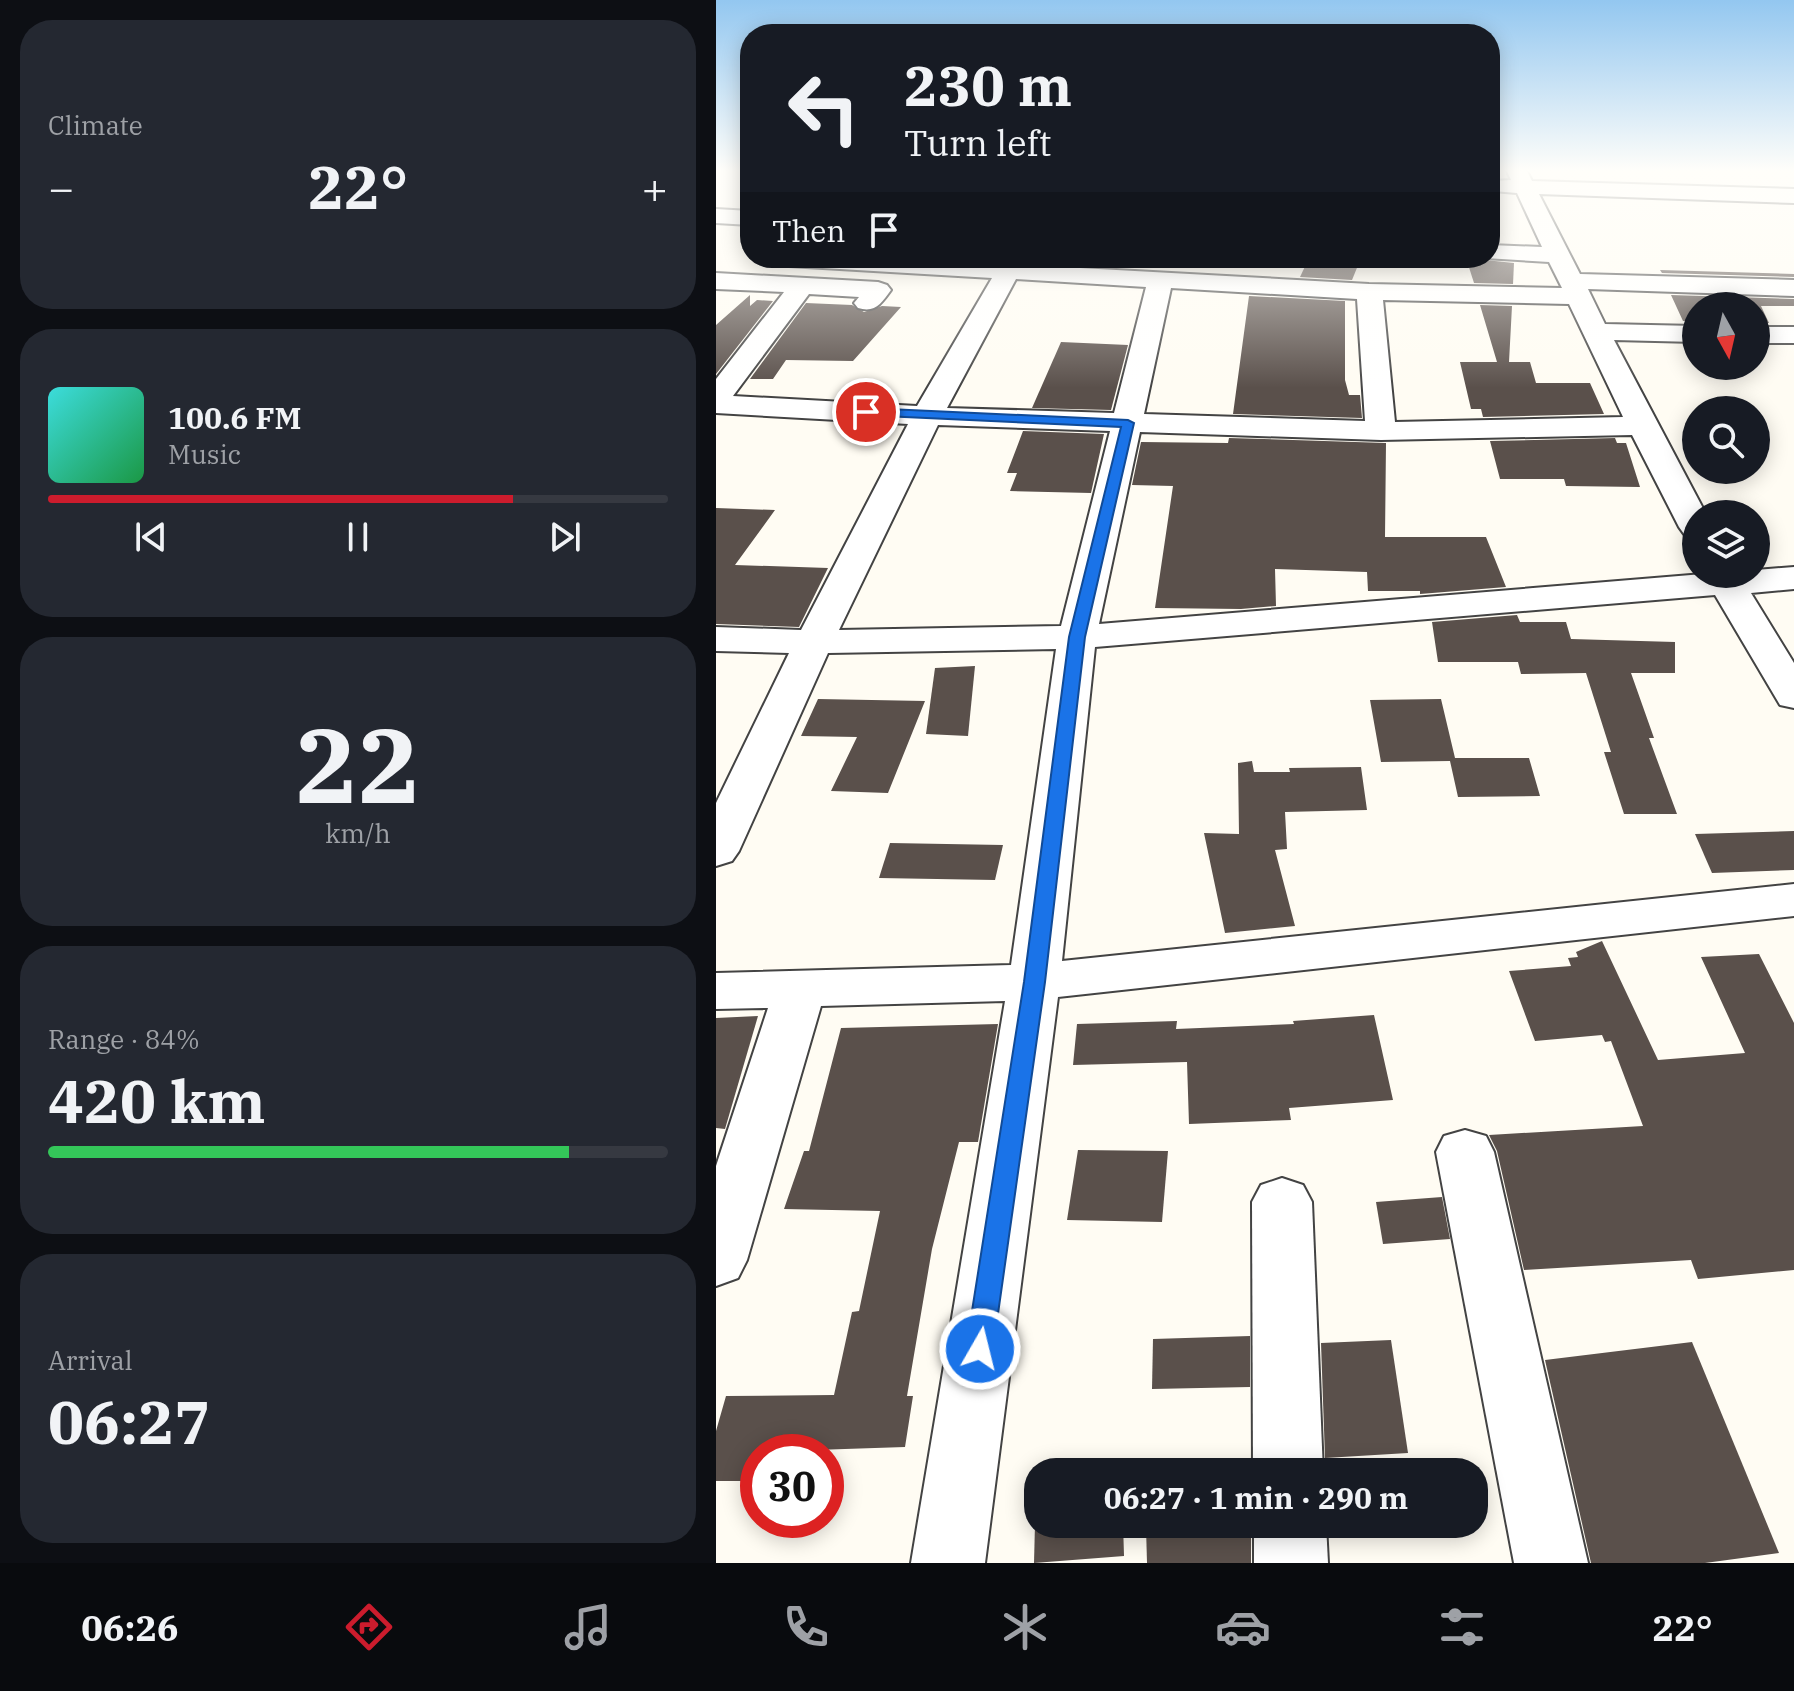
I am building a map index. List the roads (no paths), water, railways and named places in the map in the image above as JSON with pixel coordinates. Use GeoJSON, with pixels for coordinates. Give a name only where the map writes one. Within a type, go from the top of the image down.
{"type":"FeatureCollection","features":[{"type":"Feature","properties":{"kind":"street"},"geometry":{"type":"LineString","coordinates":[[1551,242],[1682,501]]}},
{"type":"Feature","properties":{"kind":"street"},"geometry":{"type":"LineString","coordinates":[[1500,252],[1557,255]]}},
{"type":"Feature","properties":{"kind":"street"},"geometry":{"type":"LineString","coordinates":[[960,268],[1007,274],[1369,292],[1794,288]]}},
{"type":"Feature","properties":{"kind":"street"},"geometry":{"type":"LineString","coordinates":[[716,851],[814,642],[927,416],[1007,274]]}},
{"type":"Feature","properties":{"kind":"street"},"geometry":{"type":"LineString","coordinates":[[716,281],[878,290],[867,303]]}},
{"type":"Feature","properties":{"kind":"street"},"geometry":{"type":"LineString","coordinates":[[948,1563],[1034,982],[1077,637],[1160,281]]}},
{"type":"Feature","properties":{"kind":"street"},"geometry":{"type":"LineString","coordinates":[[716,402],[802,286]]}},
{"type":"Feature","properties":{"kind":"street"},"geometry":{"type":"LineString","coordinates":[[1369,292],[1381,431]]}},
{"type":"Feature","properties":{"kind":"street"},"geometry":{"type":"LineString","coordinates":[[1595,332],[1682,334]]}},
{"type":"Feature","properties":{"kind":"street"},"geometry":{"type":"LineString","coordinates":[[1770,335],[1794,335]]}},
{"type":"Feature","properties":{"kind":"street"},"geometry":{"type":"LineString","coordinates":[[716,402],[927,416],[1381,431],[1642,426]]}},
{"type":"Feature","properties":{"kind":"street"},"geometry":{"type":"LineString","coordinates":[[1770,579],[1794,578]]}},
{"type":"Feature","properties":{"kind":"street"},"geometry":{"type":"LineString","coordinates":[[716,639],[814,642],[1077,637],[1682,584]]}},
{"type":"Feature","properties":{"kind":"street"},"geometry":{"type":"LineString","coordinates":[[1729,588],[1794,696]]}},
{"type":"Feature","properties":{"kind":"street"},"geometry":{"type":"LineString","coordinates":[[716,991],[1034,982],[1794,900]]}},
{"type":"Feature","properties":{"kind":"street"},"geometry":{"type":"LineString","coordinates":[[716,1260],[800,989]]}},
{"type":"Feature","properties":{"kind":"street"},"geometry":{"type":"LineString","coordinates":[[1465,1152],[1551,1563]]}},
{"type":"Feature","properties":{"kind":"street"},"geometry":{"type":"LineString","coordinates":[[1282,1202],[1288,1458]]}},
{"type":"Feature","properties":{"kind":"street"},"geometry":{"type":"LineString","coordinates":[[1290,1538],[1291,1563]]}}]}
